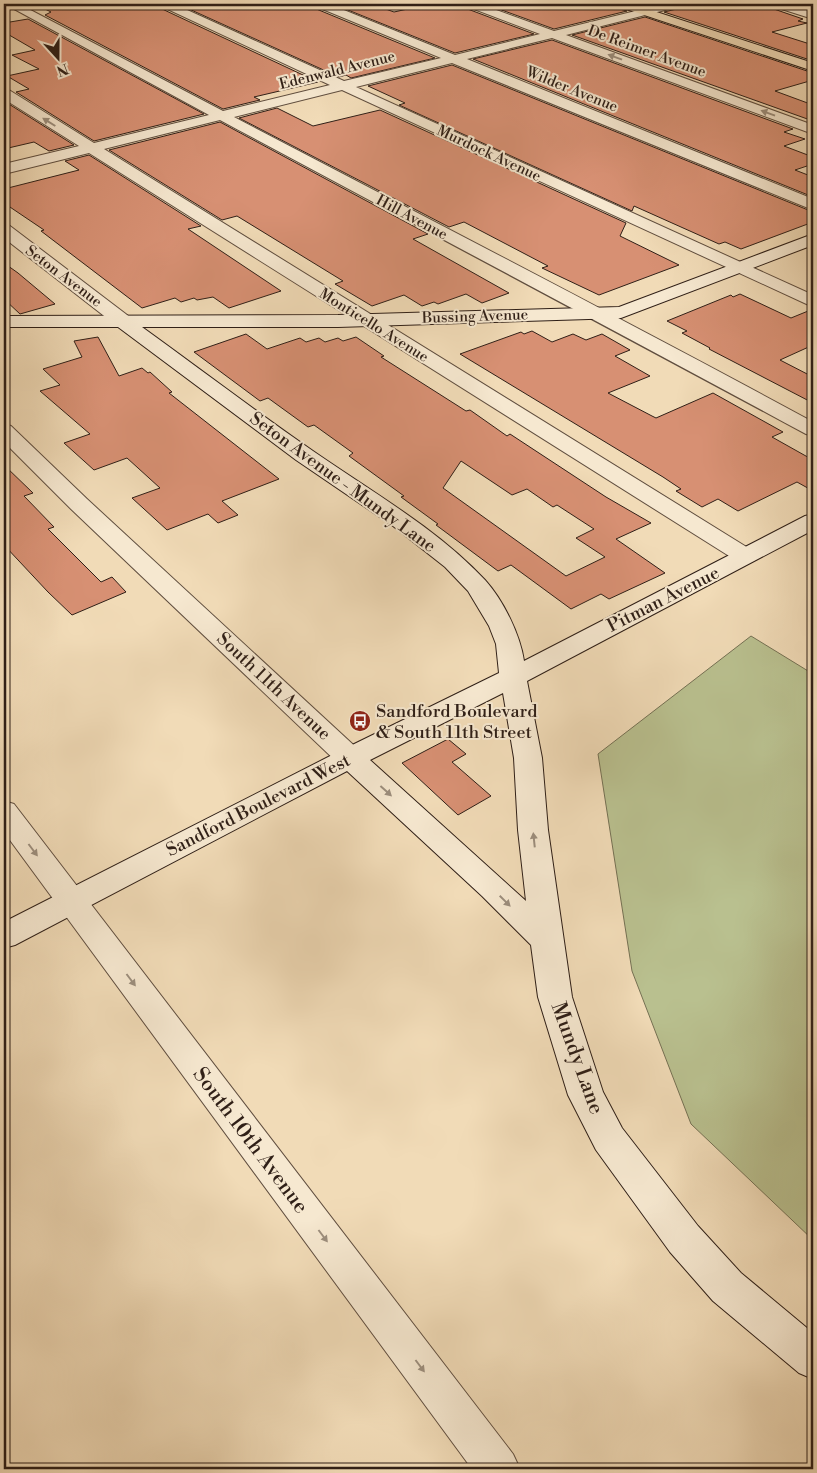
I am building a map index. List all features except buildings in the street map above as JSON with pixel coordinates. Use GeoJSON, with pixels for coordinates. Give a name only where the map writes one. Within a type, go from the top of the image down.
{"type":"FeatureCollection","features":[{"type":"Feature","properties":{"kind":"main road"},"geometry":{"type":"LineString","coordinates":[[621,4],[813,67]]}},
{"type":"Feature","properties":{"kind":"street","name":"Hill Avenue"},"geometry":{"type":"LineString","coordinates":[[11,4],[596,312],[813,430]]}},
{"type":"Feature","properties":{"kind":"street","name":"Murdock Avenue"},"geometry":{"type":"LineString","coordinates":[[165,4],[813,302]]}},
{"type":"Feature","properties":{"kind":"street","name":"Wilder Avenue"},"geometry":{"type":"LineString","coordinates":[[319,4],[813,205]]}},
{"type":"Feature","properties":{"kind":"street","name":"De Reimer Avenue"},"geometry":{"type":"LineString","coordinates":[[470,4],[813,130]]}},
{"type":"Feature","properties":{"kind":"street","name":"Edenwald Avenue"},"geometry":{"type":"LineString","coordinates":[[4,169],[677,4]]}},
{"type":"Feature","properties":{"kind":"street"},"geometry":{"type":"LineString","coordinates":[[776,4],[813,15]]}},
{"type":"Feature","properties":{"kind":"street","name":"Monticello Avenue"},"geometry":{"type":"LineString","coordinates":[[4,93],[745,556]]}},
{"type":"Feature","properties":{"kind":"street","name":"Seton Avenue"},"geometry":{"type":"LineString","coordinates":[[4,230],[124,322]]}},
{"type":"Feature","properties":{"kind":"street","name":"Bussing Avenue"},"geometry":{"type":"LineString","coordinates":[[4,322],[367,320],[621,312],[813,240]]}},
{"type":"Feature","properties":{"kind":"street","name":"Seton Avenue - Mundy Lane"},"geometry":{"type":"LineString","coordinates":[[124,322],[304,455],[401,520],[453,562],[478,587],[502,626],[510,644],[513,677]]}},
{"type":"Feature","properties":{"kind":"street","name":"South 11th Avenue"},"geometry":{"type":"LineString","coordinates":[[4,430],[79,504],[350,758],[493,888],[546,940]]}},
{"type":"Feature","properties":{"kind":"street","name":"Pitman Avenue"},"geometry":{"type":"LineString","coordinates":[[513,677],[813,521]]}},
{"type":"Feature","properties":{"kind":"street","name":"Sandford Boulevard West"},"geometry":{"type":"LineString","coordinates":[[4,936],[350,758],[513,677]]}},
{"type":"Feature","properties":{"kind":"street","name":"Mundy Lane"},"geometry":{"type":"LineString","coordinates":[[513,677],[528,758],[533,830],[546,940],[555,996],[586,1095],[609,1139],[684,1239],[728,1287],[813,1359]]}},
{"type":"Feature","properties":{"kind":"street","name":"South 10th Avenue"},"geometry":{"type":"LineString","coordinates":[[4,811],[498,1469]]}},
{"type":"Feature","properties":{"kind":"green space"},"geometry":{"type":"Polygon","coordinates":[[[751,636],[813,674],[813,1240],[691,1124],[632,971],[598,754],[751,636]]]}},
{"type":"Feature","properties":{"kind":"place","name":"Sandford Boulevard & South 11th Street"},"geometry":{"type":"Point","coordinates":[360,721]}}]}
